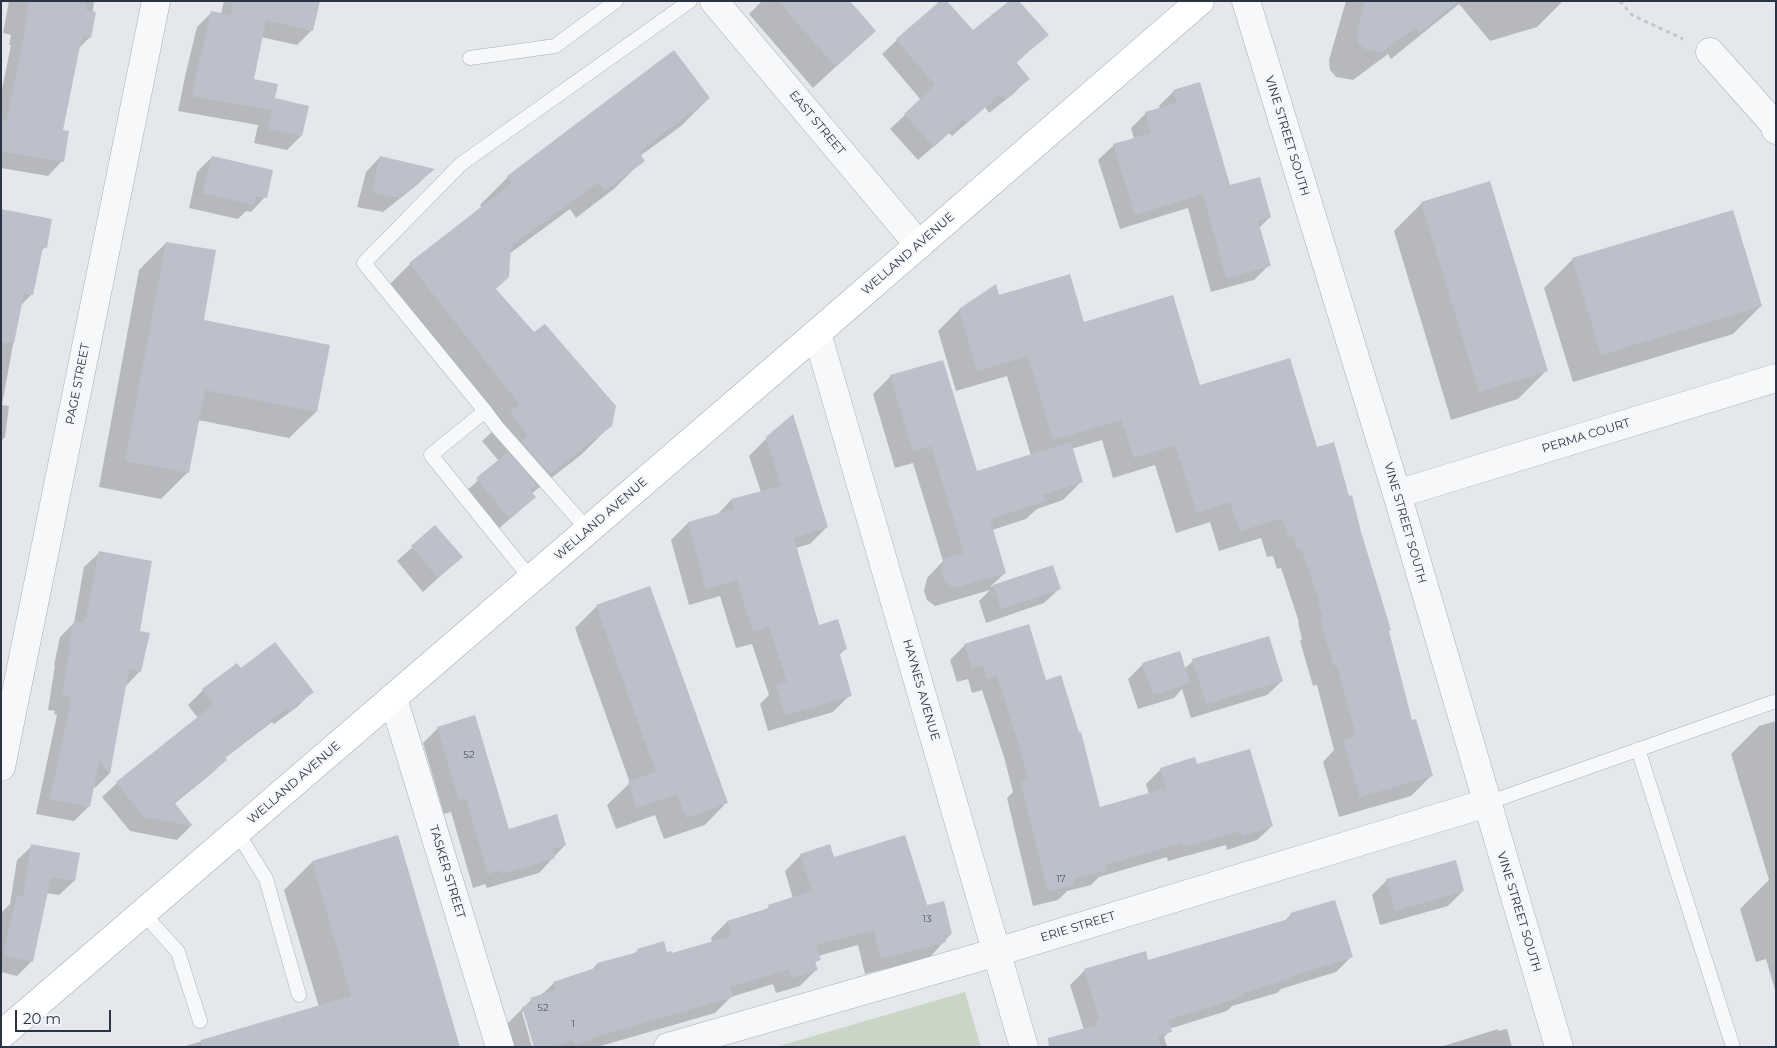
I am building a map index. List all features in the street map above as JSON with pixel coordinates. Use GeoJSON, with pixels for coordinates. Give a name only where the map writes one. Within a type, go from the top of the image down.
{"type":"FeatureCollection","features":[{"type":"Feature","properties":{"kind":"main road","name":"WELLAND AVENUE"},"geometry":{"type":"LineString","coordinates":[[1,1035],[1200,1]]}},
{"type":"Feature","properties":{"kind":"street","name":"PAGE STREET"},"geometry":{"type":"LineString","coordinates":[[1,767],[156,1]]}},
{"type":"Feature","properties":{"kind":"street","name":"EAST STREET"},"geometry":{"type":"LineString","coordinates":[[714,1],[919,245]]}},
{"type":"Feature","properties":{"kind":"street","name":"VINE STREET SOUTH"},"geometry":{"type":"LineString","coordinates":[[1246,1],[1397,494],[1559,1047]]}},
{"type":"Feature","properties":{"kind":"street"},"geometry":{"type":"LineString","coordinates":[[1710,52],[1774,124],[1776,130]]}},
{"type":"Feature","properties":{"kind":"street","name":"HAYNES AVENUE"},"geometry":{"type":"LineString","coordinates":[[817,333],[1024,1047]]}},
{"type":"Feature","properties":{"kind":"street","name":"PERMA COURT"},"geometry":{"type":"LineString","coordinates":[[1397,494],[1776,378]]}},
{"type":"Feature","properties":{"kind":"street","name":"TASKER STREET"},"geometry":{"type":"LineString","coordinates":[[393,698],[500,1047]]}},
{"type":"Feature","properties":{"kind":"street","name":"ERIE STREET"},"geometry":{"type":"LineString","coordinates":[[668,1047],[997,952],[1487,803]]}},
{"type":"Feature","properties":{"kind":"lane"},"geometry":{"type":"LineString","coordinates":[[470,58],[555,46],[616,1]]}},
{"type":"Feature","properties":{"kind":"lane"},"geometry":{"type":"LineString","coordinates":[[588,530],[497,427],[364,263],[460,164],[690,1]]}},
{"type":"Feature","properties":{"kind":"lane"},"geometry":{"type":"LineString","coordinates":[[485,411],[431,455],[531,579]]}},
{"type":"Feature","properties":{"kind":"lane"},"geometry":{"type":"LineString","coordinates":[[1487,803],[1776,701]]}},
{"type":"Feature","properties":{"kind":"lane"},"geometry":{"type":"LineString","coordinates":[[1638,750],[1733,1047]]}},
{"type":"Feature","properties":{"kind":"lane"},"geometry":{"type":"LineString","coordinates":[[237,832],[266,879],[299,995]]}},
{"type":"Feature","properties":{"kind":"lane"},"geometry":{"type":"LineString","coordinates":[[142,913],[178,952],[200,1021]]}},
{"type":"Feature","properties":{"kind":"path"},"geometry":{"type":"LineString","coordinates":[[1620,1],[1632,15],[1710,52]]}},
{"type":"Feature","properties":{"kind":"green space"},"geometry":{"type":"Polygon","coordinates":[[[965,992],[981,1047],[776,1047],[965,992]]]}},
{"type":"Feature","properties":{"kind":"building"},"geometry":{"type":"Polygon","coordinates":[[[29,1],[72,1],[87,4],[86,10],[96,12],[91,38],[84,36],[83,41],[81,41],[63,130],[69,131],[64,162],[1,151],[1,119],[7,120],[25,31],[29,1]]]}},
{"type":"Feature","properties":{"kind":"building"},"geometry":{"type":"Polygon","coordinates":[[[232,1],[320,1],[313,31],[266,20],[254,79],[278,84],[275,98],[309,106],[302,136],[268,129],[272,110],[192,96],[211,11],[231,15],[232,1]]]}},
{"type":"Feature","properties":{"kind":"building"},"geometry":{"type":"Polygon","coordinates":[[[778,1],[850,1],[876,31],[836,67],[778,1]]]}},
{"type":"Feature","properties":{"kind":"building"},"geometry":{"type":"Polygon","coordinates":[[[940,1],[947,1],[973,30],[1009,1],[1019,1],[1049,35],[1016,62],[1030,79],[1005,99],[1001,94],[967,123],[964,119],[934,147],[904,114],[935,85],[896,39],[940,1]]]}},
{"type":"Feature","properties":{"kind":"building"},"geometry":{"type":"Polygon","coordinates":[[[1365,1],[1458,1],[1420,32],[1416,27],[1382,52],[1364,49],[1358,42],[1357,32],[1365,1]]]}},
{"type":"Feature","properties":{"kind":"building"},"geometry":{"type":"Polygon","coordinates":[[[674,50],[710,98],[639,152],[645,161],[605,191],[598,182],[511,246],[509,277],[496,289],[534,332],[545,324],[616,406],[612,426],[550,474],[521,441],[528,435],[510,412],[519,404],[409,263],[512,183],[507,176],[674,50]]]}},
{"type":"Feature","properties":{"kind":"building"},"geometry":{"type":"Polygon","coordinates":[[[1200,82],[1230,185],[1260,177],[1271,217],[1258,221],[1271,266],[1226,278],[1203,194],[1135,215],[1113,144],[1151,133],[1145,112],[1177,103],[1173,90],[1200,82]]]}},
{"type":"Feature","properties":{"kind":"building"},"geometry":{"type":"Polygon","coordinates":[[[212,156],[273,170],[267,198],[256,196],[254,205],[203,193],[212,156]]]}},
{"type":"Feature","properties":{"kind":"building"},"geometry":{"type":"Polygon","coordinates":[[[380,156],[435,169],[399,198],[372,192],[380,156]]]}},
{"type":"Feature","properties":{"kind":"building"},"geometry":{"type":"Polygon","coordinates":[[[1490,181],[1548,371],[1479,392],[1421,202],[1490,181]]]}},
{"type":"Feature","properties":{"kind":"building"},"geometry":{"type":"Polygon","coordinates":[[[1,209],[52,219],[47,248],[43,247],[33,295],[24,293],[14,343],[1,342],[1,209]]]}},
{"type":"Feature","properties":{"kind":"building"},"geometry":{"type":"Polygon","coordinates":[[[1733,210],[1762,306],[1601,355],[1572,258],[1733,210]]]}},
{"type":"Feature","properties":{"kind":"building"},"geometry":{"type":"Polygon","coordinates":[[[166,242],[216,250],[204,320],[330,345],[317,412],[205,390],[189,473],[125,461],[166,242]]]}},
{"type":"Feature","properties":{"kind":"building"},"geometry":{"type":"Polygon","coordinates":[[[1070,274],[1084,322],[1173,295],[1200,385],[1290,358],[1317,447],[1334,442],[1349,496],[1352,495],[1361,532],[1391,630],[1389,631],[1412,720],[1416,719],[1433,776],[1360,797],[1343,740],[1356,736],[1337,665],[1334,666],[1320,619],[1323,618],[1319,601],[1301,548],[1297,549],[1294,536],[1288,537],[1282,518],[1240,531],[1230,502],[1197,513],[1175,445],[1134,458],[1122,420],[1053,440],[1028,356],[977,371],[959,309],[996,284],[999,295],[1070,274]]]}},
{"type":"Feature","properties":{"kind":"building"},"geometry":{"type":"Polygon","coordinates":[[[943,360],[977,471],[1071,442],[1083,482],[1043,495],[1046,501],[990,519],[1006,573],[954,588],[945,582],[941,572],[945,558],[964,553],[931,446],[913,451],[890,375],[943,360]]]}},
{"type":"Feature","properties":{"kind":"building"},"geometry":{"type":"Polygon","coordinates":[[[793,414],[828,527],[794,538],[819,625],[838,619],[847,649],[839,651],[852,696],[785,715],[776,686],[787,682],[769,627],[753,632],[737,580],[706,589],[688,522],[734,509],[731,499],[781,486],[766,437],[793,414]]]}},
{"type":"Feature","properties":{"kind":"building"},"geometry":{"type":"Polygon","coordinates":[[[508,452],[537,485],[530,490],[536,497],[510,519],[476,478],[508,452]]]}},
{"type":"Feature","properties":{"kind":"building"},"geometry":{"type":"Polygon","coordinates":[[[435,525],[463,557],[438,578],[411,546],[435,525]]]}},
{"type":"Feature","properties":{"kind":"building"},"geometry":{"type":"Polygon","coordinates":[[[99,551],[152,561],[140,631],[150,633],[141,672],[129,669],[110,774],[99,760],[90,807],[50,799],[71,700],[69,700],[69,696],[62,695],[70,651],[68,650],[74,621],[83,623],[84,618],[86,619],[99,551]]]}},
{"type":"Feature","properties":{"kind":"building"},"geometry":{"type":"Polygon","coordinates":[[[1053,565],[1061,589],[1001,609],[993,585],[1053,565]]]}},
{"type":"Feature","properties":{"kind":"building"},"geometry":{"type":"Polygon","coordinates":[[[650,586],[728,803],[686,818],[677,794],[637,808],[628,782],[656,772],[596,605],[650,586]]]}},
{"type":"Feature","properties":{"kind":"building"},"geometry":{"type":"Polygon","coordinates":[[[1029,624],[1046,680],[1061,675],[1079,732],[1081,732],[1100,807],[1166,788],[1160,768],[1195,757],[1197,764],[1250,749],[1273,826],[1242,836],[1241,831],[1183,847],[1182,843],[1106,865],[1107,870],[1073,879],[1074,885],[1048,892],[1021,782],[1028,780],[997,676],[987,679],[983,665],[972,668],[964,644],[1029,624]]]}},
{"type":"Feature","properties":{"kind":"building"},"geometry":{"type":"Polygon","coordinates":[[[1269,636],[1283,681],[1206,704],[1192,659],[1269,636]]]}},
{"type":"Feature","properties":{"kind":"building"},"geometry":{"type":"Polygon","coordinates":[[[275,642],[314,692],[289,711],[287,708],[225,757],[227,760],[174,802],[193,826],[144,817],[116,782],[214,704],[202,689],[237,663],[241,668],[275,642]]]}},
{"type":"Feature","properties":{"kind":"building"},"geometry":{"type":"Polygon","coordinates":[[[1180,651],[1190,683],[1153,695],[1142,663],[1180,651]]]}},
{"type":"Feature","properties":{"kind":"building"},"geometry":{"type":"Polygon","coordinates":[[[475,715],[509,829],[557,814],[566,845],[552,849],[555,858],[502,874],[500,870],[488,874],[466,798],[459,800],[437,727],[475,715]]]}},
{"type":"Feature","properties":{"kind":"building"},"geometry":{"type":"Polygon","coordinates":[[[398,835],[460,1047],[202,1047],[201,1040],[351,996],[312,861],[398,835]]]}},
{"type":"Feature","properties":{"kind":"building"},"geometry":{"type":"Polygon","coordinates":[[[905,835],[927,905],[944,901],[952,934],[944,935],[946,942],[881,959],[874,930],[816,945],[821,960],[815,962],[818,970],[792,978],[789,969],[730,987],[733,997],[598,1036],[574,1045],[572,1040],[552,1047],[534,1047],[522,1007],[532,1004],[530,998],[556,990],[553,982],[598,967],[597,963],[638,952],[637,949],[664,941],[667,952],[672,951],[672,953],[731,936],[727,921],[769,908],[768,905],[812,891],[800,854],[830,844],[834,857],[905,835]]]}},
{"type":"Feature","properties":{"kind":"building"},"geometry":{"type":"Polygon","coordinates":[[[31,844],[80,853],[75,881],[51,877],[33,962],[3,955],[17,896],[23,897],[31,844]]]}},
{"type":"Feature","properties":{"kind":"building"},"geometry":{"type":"Polygon","coordinates":[[[1456,860],[1464,891],[1395,911],[1386,879],[1456,860]]]}},
{"type":"Feature","properties":{"kind":"building"},"geometry":{"type":"Polygon","coordinates":[[[1335,900],[1353,957],[1243,993],[1244,996],[1168,1020],[1172,1032],[1158,1036],[1161,1047],[1049,1047],[1048,1038],[1097,1025],[1096,1021],[1099,1019],[1084,969],[1146,951],[1148,960],[1292,918],[1290,913],[1335,900]]]}}]}
